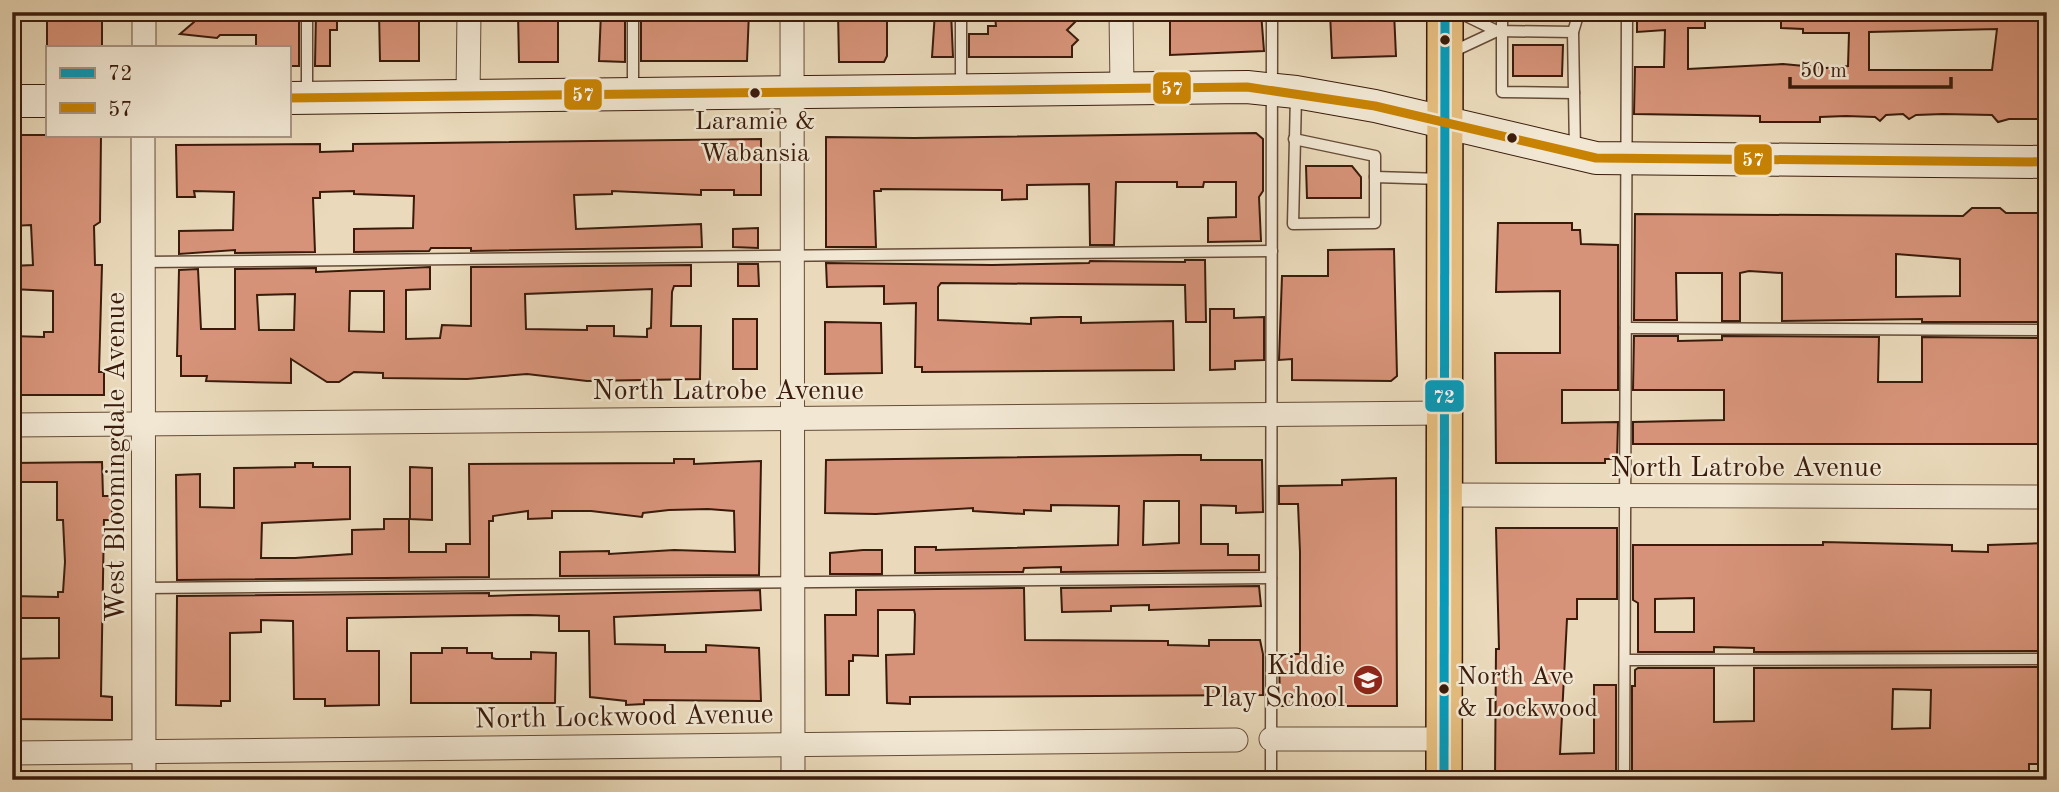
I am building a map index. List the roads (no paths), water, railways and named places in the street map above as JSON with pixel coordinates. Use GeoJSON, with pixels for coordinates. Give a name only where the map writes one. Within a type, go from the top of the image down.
{"type":"FeatureCollection","features":[{"type":"Feature","properties":{"kind":"main road"},"geometry":{"type":"LineString","coordinates":[[1444,780],[1445,12]]}},
{"type":"Feature","properties":{"kind":"street"},"geometry":{"type":"LineString","coordinates":[[144,12],[144,46]]}},
{"type":"Feature","properties":{"kind":"street"},"geometry":{"type":"LineString","coordinates":[[468,97],[469,12]]}},
{"type":"Feature","properties":{"kind":"street"},"geometry":{"type":"LineString","coordinates":[[792,12],[793,780]]}},
{"type":"Feature","properties":{"kind":"street"},"geometry":{"type":"LineString","coordinates":[[1121,12],[1122,88]]}},
{"type":"Feature","properties":{"kind":"street"},"geometry":{"type":"LineString","coordinates":[[298,98],[1247,87],[1284,91],[1445,121],[1575,153],[1626,159],[2047,162]]}},
{"type":"Feature","properties":{"kind":"street"},"geometry":{"type":"LineString","coordinates":[[12,101],[46,101]]}},
{"type":"Feature","properties":{"kind":"street","name":"West Bloomingdale Avenue"},"geometry":{"type":"LineString","coordinates":[[144,136],[144,780]]}},
{"type":"Feature","properties":{"kind":"street","name":"North Latrobe Avenue"},"geometry":{"type":"LineString","coordinates":[[12,425],[1444,413]]}},
{"type":"Feature","properties":{"kind":"street","name":"North Latrobe Avenue"},"geometry":{"type":"LineString","coordinates":[[1444,495],[2047,496]]}},
{"type":"Feature","properties":{"kind":"street"},"geometry":{"type":"LineString","coordinates":[[1271,739],[1444,739]]}},
{"type":"Feature","properties":{"kind":"street","name":"North Lockwood Avenue"},"geometry":{"type":"LineString","coordinates":[[12,752],[1236,740]]}},
{"type":"Feature","properties":{"kind":"lane"},"geometry":{"type":"LineString","coordinates":[[298,98],[307,12]]}},
{"type":"Feature","properties":{"kind":"lane"},"geometry":{"type":"LineString","coordinates":[[633,12],[633,96]]}},
{"type":"Feature","properties":{"kind":"lane"},"geometry":{"type":"LineString","coordinates":[[961,12],[961,90]]}},
{"type":"Feature","properties":{"kind":"lane"},"geometry":{"type":"LineString","coordinates":[[1272,12],[1294,139],[1293,224],[1375,223],[1375,156],[1294,139]]}},
{"type":"Feature","properties":{"kind":"lane"},"geometry":{"type":"LineString","coordinates":[[1458,12],[1499,31],[1573,32]]}},
{"type":"Feature","properties":{"kind":"lane"},"geometry":{"type":"LineString","coordinates":[[1502,12],[1499,31],[1502,92],[1574,93]]}},
{"type":"Feature","properties":{"kind":"lane"},"geometry":{"type":"LineString","coordinates":[[1575,153],[1573,32],[1579,12]]}},
{"type":"Feature","properties":{"kind":"lane"},"geometry":{"type":"LineString","coordinates":[[1624,780],[1627,12]]}},
{"type":"Feature","properties":{"kind":"lane"},"geometry":{"type":"LineString","coordinates":[[1445,55],[1499,31]]}},
{"type":"Feature","properties":{"kind":"lane"},"geometry":{"type":"LineString","coordinates":[[1271,780],[1272,251],[1284,91]]}},
{"type":"Feature","properties":{"kind":"lane"},"geometry":{"type":"LineString","coordinates":[[1375,177],[1444,179]]}},
{"type":"Feature","properties":{"kind":"lane"},"geometry":{"type":"LineString","coordinates":[[143,262],[1272,251]]}},
{"type":"Feature","properties":{"kind":"lane"},"geometry":{"type":"LineString","coordinates":[[1626,328],[2047,330]]}},
{"type":"Feature","properties":{"kind":"lane"},"geometry":{"type":"LineString","coordinates":[[144,589],[1271,578]]}},
{"type":"Feature","properties":{"kind":"lane"},"geometry":{"type":"LineString","coordinates":[[1625,660],[2047,659]]}},
{"type":"Feature","properties":{"kind":"place","name":"Laramie & Wabansia"},"geometry":{"type":"Point","coordinates":[755,93]}},
{"type":"Feature","properties":{"kind":"place","name":"Kiddie Play School"},"geometry":{"type":"Point","coordinates":[1368,680]}},
{"type":"Feature","properties":{"kind":"place","name":"North Ave & Lockwood"},"geometry":{"type":"Point","coordinates":[1444,689]}}]}
